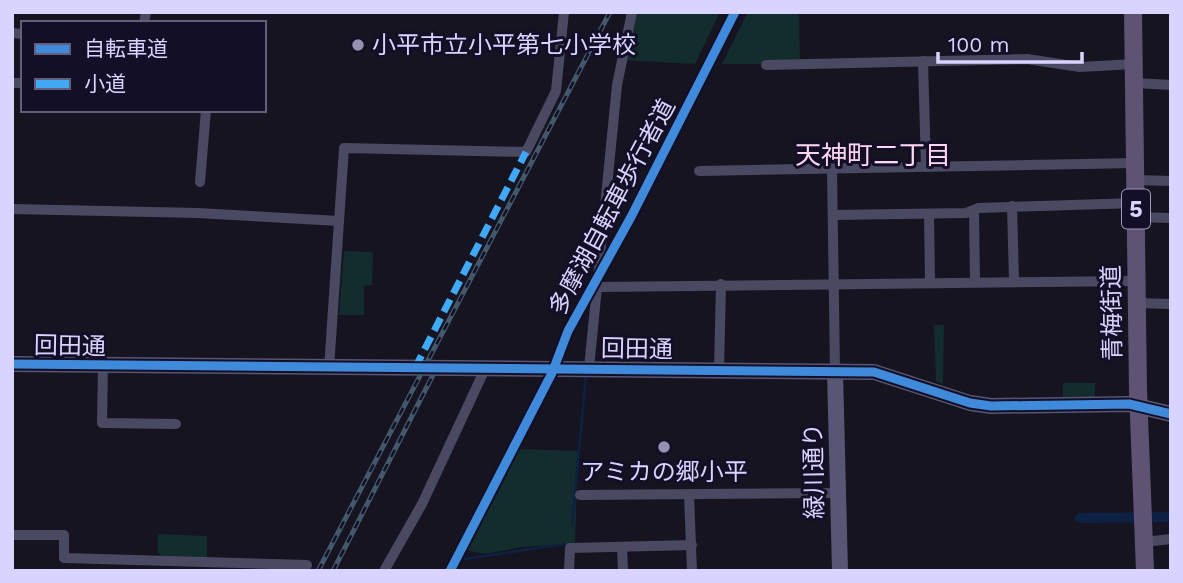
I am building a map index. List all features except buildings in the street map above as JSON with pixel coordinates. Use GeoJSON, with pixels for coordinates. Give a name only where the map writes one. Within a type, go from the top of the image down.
{"type":"FeatureCollection","features":[{"type":"Feature","properties":{"kind":"main road","name":"青梅街道"},"geometry":{"type":"LineString","coordinates":[[1133,12],[1136,303],[1144,571]]}},
{"type":"Feature","properties":{"kind":"street"},"geometry":{"type":"LineString","coordinates":[[329,368],[344,148],[526,152],[555,91],[564,12]]}},
{"type":"Feature","properties":{"kind":"street"},"geometry":{"type":"LineString","coordinates":[[589,368],[617,85],[632,12]]}},
{"type":"Feature","properties":{"kind":"street"},"geometry":{"type":"LineString","coordinates":[[766,65],[1027,59],[1080,66],[1134,64]]}},
{"type":"Feature","properties":{"kind":"street"},"geometry":{"type":"LineString","coordinates":[[923,61],[926,167]]}},
{"type":"Feature","properties":{"kind":"street"},"geometry":{"type":"LineString","coordinates":[[1134,83],[1171,85]]}},
{"type":"Feature","properties":{"kind":"street"},"geometry":{"type":"LineString","coordinates":[[200,182],[206,112]]}},
{"type":"Feature","properties":{"kind":"street"},"geometry":{"type":"LineString","coordinates":[[699,172],[926,167],[1135,172],[1171,181]]}},
{"type":"Feature","properties":{"kind":"street"},"geometry":{"type":"LineString","coordinates":[[832,169],[835,371]]}},
{"type":"Feature","properties":{"kind":"street"},"geometry":{"type":"LineString","coordinates":[[833,215],[929,214],[1012,206],[1136,210],[1171,218]]}},
{"type":"Feature","properties":{"kind":"street"},"geometry":{"type":"LineString","coordinates":[[1012,206],[1014,281]]}},
{"type":"Feature","properties":{"kind":"street"},"geometry":{"type":"LineString","coordinates":[[12,209],[198,213],[339,221]]}},
{"type":"Feature","properties":{"kind":"street"},"geometry":{"type":"LineString","coordinates":[[974,211],[975,282]]}},
{"type":"Feature","properties":{"kind":"street"},"geometry":{"type":"LineString","coordinates":[[929,214],[930,281]]}},
{"type":"Feature","properties":{"kind":"street"},"geometry":{"type":"LineString","coordinates":[[599,287],[930,281],[1136,281]]}},
{"type":"Feature","properties":{"kind":"street"},"geometry":{"type":"LineString","coordinates":[[719,370],[721,284]]}},
{"type":"Feature","properties":{"kind":"street"},"geometry":{"type":"LineString","coordinates":[[1136,303],[1171,304]]}},
{"type":"Feature","properties":{"kind":"street","name":"回田通"},"geometry":{"type":"LineString","coordinates":[[12,364],[835,371],[884,374],[970,403],[991,407],[1139,406],[1171,414]]}},
{"type":"Feature","properties":{"kind":"street"},"geometry":{"type":"LineString","coordinates":[[103,365],[102,423],[176,424]]}},
{"type":"Feature","properties":{"kind":"street"},"geometry":{"type":"LineString","coordinates":[[384,571],[422,504],[486,367]]}},
{"type":"Feature","properties":{"kind":"street","name":"緑川通り"},"geometry":{"type":"LineString","coordinates":[[835,371],[840,571]]}},
{"type":"Feature","properties":{"kind":"street"},"geometry":{"type":"LineString","coordinates":[[580,495],[837,494]]}},
{"type":"Feature","properties":{"kind":"street"},"geometry":{"type":"LineString","coordinates":[[689,495],[692,571]]}},
{"type":"Feature","properties":{"kind":"street"},"geometry":{"type":"LineString","coordinates":[[12,535],[64,536],[64,558],[143,565],[307,565],[303,571]]}},
{"type":"Feature","properties":{"kind":"street"},"geometry":{"type":"LineString","coordinates":[[1144,542],[1171,539]]}},
{"type":"Feature","properties":{"kind":"street"},"geometry":{"type":"LineString","coordinates":[[569,571],[570,548],[692,545]]}},
{"type":"Feature","properties":{"kind":"street"},"geometry":{"type":"LineString","coordinates":[[622,547],[622,571]]}},
{"type":"Feature","properties":{"kind":"green space"},"geometry":{"type":"Polygon","coordinates":[[[632,12],[720,12],[695,64],[622,60],[632,12]]]}},
{"type":"Feature","properties":{"kind":"green space"},"geometry":{"type":"Polygon","coordinates":[[[748,12],[799,12],[800,64],[722,64],[748,12]]]}},
{"type":"Feature","properties":{"kind":"green space"},"geometry":{"type":"Polygon","coordinates":[[[344,251],[373,252],[372,285],[364,286],[364,315],[339,315],[344,251]]]}},
{"type":"Feature","properties":{"kind":"green space"},"geometry":{"type":"Polygon","coordinates":[[[934,325],[944,325],[943,384],[936,381],[934,325]]]}},
{"type":"Feature","properties":{"kind":"green space"},"geometry":{"type":"Polygon","coordinates":[[[1063,383],[1095,383],[1095,397],[1063,398],[1063,383]]]}},
{"type":"Feature","properties":{"kind":"green space"},"geometry":{"type":"Polygon","coordinates":[[[519,449],[578,451],[575,544],[521,547],[485,554],[466,550],[519,449]]]}},
{"type":"Feature","properties":{"kind":"green space"},"geometry":{"type":"Polygon","coordinates":[[[158,534],[207,536],[207,558],[164,558],[158,553],[158,534]]]}},
{"type":"Feature","properties":{"kind":"waterway"},"geometry":{"type":"LineString","coordinates":[[572,525],[586,375]]}},
{"type":"Feature","properties":{"kind":"waterway"},"geometry":{"type":"LineString","coordinates":[[1080,518],[1171,517]]}},
{"type":"Feature","properties":{"kind":"waterway"},"geometry":{"type":"LineString","coordinates":[[465,559],[565,544]]}},
{"type":"Feature","properties":{"kind":"railway"},"geometry":{"type":"LineString","coordinates":[[318,571],[610,12]]}},
{"type":"Feature","properties":{"kind":"railway"},"geometry":{"type":"LineString","coordinates":[[333,571],[436,369]]}},
{"type":"Feature","properties":{"kind":"marked path"},"geometry":{"type":"LineString","coordinates":[[415,368],[526,152]]}},
{"type":"Feature","properties":{"kind":"cycle path","name":"多摩湖自転車歩行者道"},"geometry":{"type":"LineString","coordinates":[[450,571],[552,373],[568,331],[631,217],[735,12]]}},
{"type":"Feature","properties":{"kind":"cycle path"},"geometry":{"type":"LineString","coordinates":[[12,364],[874,372],[970,403],[991,406],[1129,404],[1171,414]]}},
{"type":"Feature","properties":{"kind":"place","name":"小平市立小平第七小学校"},"geometry":{"type":"Point","coordinates":[358,45]}},
{"type":"Feature","properties":{"kind":"place","name":"アミカの郷小平"},"geometry":{"type":"Point","coordinates":[664,447]}},
{"type":"Feature","properties":{"kind":"district","name":"天神町二丁目"},"geometry":{"type":"Point","coordinates":[873,155]}}]}
